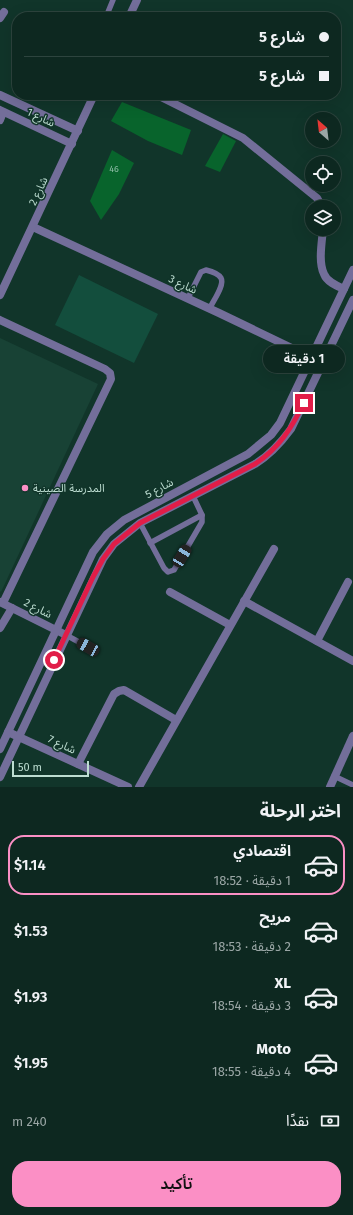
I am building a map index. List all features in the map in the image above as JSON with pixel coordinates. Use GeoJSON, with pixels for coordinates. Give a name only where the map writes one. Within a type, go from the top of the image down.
{"type":"FeatureCollection","features":[{"type":"Feature","properties":{"kind":"street"},"geometry":{"type":"LineString","coordinates":[[131,12],[137,0]]}},
{"type":"Feature","properties":{"kind":"street","name":"شارع 1"},"geometry":{"type":"LineString","coordinates":[[0,95],[78,131]]}},
{"type":"Feature","properties":{"kind":"street","name":"شارع 2"},"geometry":{"type":"LineString","coordinates":[[0,295],[92,100]]}},
{"type":"Feature","properties":{"kind":"street"},"geometry":{"type":"LineString","coordinates":[[167,100],[243,138],[318,200]]}},
{"type":"Feature","properties":{"kind":"street","name":"شارع 1"},"geometry":{"type":"LineString","coordinates":[[1,114],[72,144]]}},
{"type":"Feature","properties":{"kind":"street","name":"شارع 3"},"geometry":{"type":"LineString","coordinates":[[33,227],[210,308],[323,363]]}},
{"type":"Feature","properties":{"kind":"street"},"geometry":{"type":"LineString","coordinates":[[323,236],[322,263],[324,275],[333,284],[344,289]]}},
{"type":"Feature","properties":{"kind":"street","name":"شارع 5"},"geometry":{"type":"LineString","coordinates":[[0,749],[55,629],[93,552],[107,534],[130,516],[248,454],[260,445],[280,423],[353,270]]}},
{"type":"Feature","properties":{"kind":"street","name":"شارع 5"},"geometry":{"type":"LineString","coordinates":[[0,777],[103,559],[114,544],[140,523],[255,464],[280,444],[291,430],[353,300]]}},
{"type":"Feature","properties":{"kind":"street"},"geometry":{"type":"LineString","coordinates":[[0,320],[105,369],[110,373],[112,379],[1,602]]}},
{"type":"Feature","properties":{"kind":"street"},"geometry":{"type":"LineString","coordinates":[[139,787],[274,550]]}},
{"type":"Feature","properties":{"kind":"street"},"geometry":{"type":"LineString","coordinates":[[317,641],[348,582]]}},
{"type":"Feature","properties":{"kind":"street"},"geometry":{"type":"LineString","coordinates":[[170,592],[230,625]]}},
{"type":"Feature","properties":{"kind":"street"},"geometry":{"type":"LineString","coordinates":[[244,601],[353,661]]}},
{"type":"Feature","properties":{"kind":"street","name":"شارع 2"},"geometry":{"type":"LineString","coordinates":[[1,602],[66,635]]}},
{"type":"Feature","properties":{"kind":"street"},"geometry":{"type":"LineString","coordinates":[[0,628],[12,608]]}},
{"type":"Feature","properties":{"kind":"street"},"geometry":{"type":"LineString","coordinates":[[78,764],[114,694],[119,691],[124,690],[176,720]]}},
{"type":"Feature","properties":{"kind":"street","name":"شارع 7"},"geometry":{"type":"LineString","coordinates":[[8,732],[128,787]]}},
{"type":"Feature","properties":{"kind":"street"},"geometry":{"type":"LineString","coordinates":[[330,787],[334,776],[350,751],[353,736]]}},
{"type":"Feature","properties":{"kind":"street"},"geometry":{"type":"LineString","coordinates":[[334,776],[335,787]]}},
{"type":"Feature","properties":{"kind":"lane"},"geometry":{"type":"LineString","coordinates":[[108,12],[113,0]]}},
{"type":"Feature","properties":{"kind":"lane"},"geometry":{"type":"LineString","coordinates":[[188,298],[201,272],[206,270],[218,275],[221,278],[222,283],[210,308]]}},
{"type":"Feature","properties":{"kind":"lane"},"geometry":{"type":"LineString","coordinates":[[140,523],[164,568],[168,572],[174,570],[199,529],[202,515],[193,496]]}},
{"type":"Feature","properties":{"kind":"lane"},"geometry":{"type":"LineString","coordinates":[[150,543],[202,515]]}},
{"type":"Feature","properties":{"kind":"lane"},"geometry":{"type":"LineString","coordinates":[[66,635],[88,647]]}},
{"type":"Feature","properties":{"kind":"lane"},"geometry":{"type":"LineString","coordinates":[[334,776],[353,785]]}},
{"type":"Feature","properties":{"kind":"shaded area"},"geometry":{"type":"Polygon","coordinates":[[[79,275],[158,314],[134,363],[55,325],[79,275]]]}},
{"type":"Feature","properties":{"kind":"shaded area","name":"المدرسة الصينية"},"geometry":{"type":"Polygon","coordinates":[[[0,338],[98,384],[1,592],[0,591],[0,338]]]}},
{"type":"Feature","properties":{"kind":"building"},"geometry":{"type":"Polygon","coordinates":[[[122,102],[191,130],[182,155],[148,141],[111,121],[122,102]]]}},
{"type":"Feature","properties":{"kind":"building"},"geometry":{"type":"Polygon","coordinates":[[[223,134],[236,141],[220,172],[205,166],[223,134]]]}},
{"type":"Feature","properties":{"kind":"building"},"geometry":{"type":"Polygon","coordinates":[[[112,150],[134,163],[119,194],[101,220],[90,201],[112,150]]]}},
{"type":"Feature","properties":{"kind":"place","name":"المدرسة الصينية"},"geometry":{"type":"Point","coordinates":[25,488]}},
{"type":"Feature","properties":{"kind":"route"},"geometry":{"type":"LineString","coordinates":[[54,660],[93,577],[103,559],[114,544],[140,523],[255,464],[268,455],[280,444],[291,430],[304,403]]}}]}
